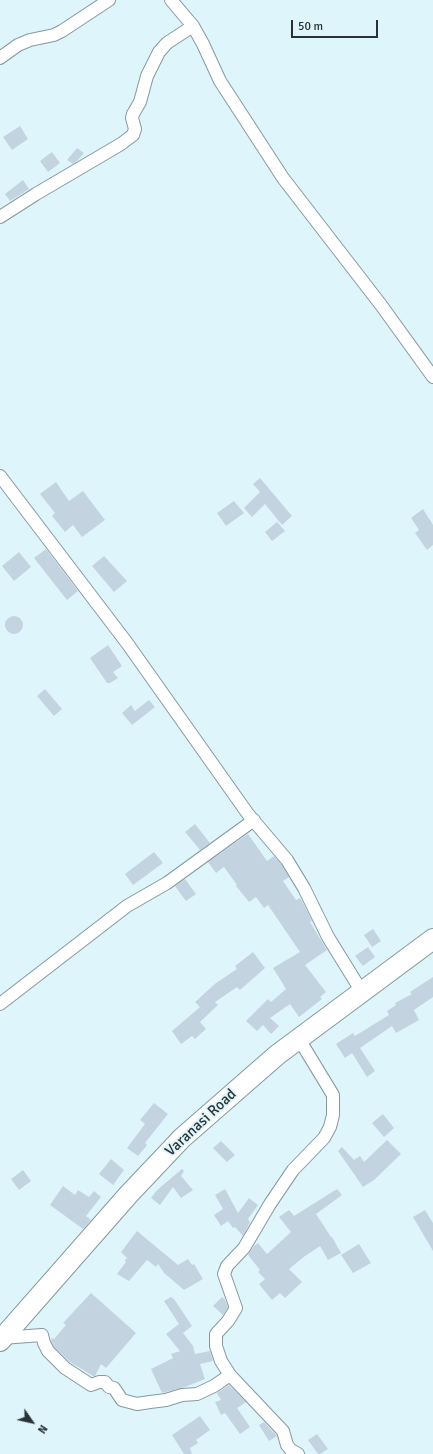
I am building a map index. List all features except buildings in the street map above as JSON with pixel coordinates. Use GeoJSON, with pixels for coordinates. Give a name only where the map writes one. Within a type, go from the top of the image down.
{"type":"FeatureCollection","features":[{"type":"Feature","properties":{"kind":"highway","name":"Varanasi Road"},"geometry":{"type":"LineString","coordinates":[[1,1340],[129,1194],[182,1138],[251,1077],[298,1039],[433,939]]}},
{"type":"Feature","properties":{"kind":"street"},"geometry":{"type":"LineString","coordinates":[[0,58],[18,45],[30,40],[54,35],[62,31],[109,0]]}},
{"type":"Feature","properties":{"kind":"street"},"geometry":{"type":"LineString","coordinates":[[171,0],[193,26],[220,81],[283,178],[381,305],[433,378]]}},
{"type":"Feature","properties":{"kind":"street"},"geometry":{"type":"LineString","coordinates":[[0,218],[36,194],[121,144],[133,135],[135,129],[132,118],[133,114],[140,102],[147,76],[159,52],[167,43],[193,26]]}},
{"type":"Feature","properties":{"kind":"street"},"geometry":{"type":"LineString","coordinates":[[0,476],[127,643],[248,814],[287,860],[296,874],[328,937],[362,992]]}},
{"type":"Feature","properties":{"kind":"street"},"geometry":{"type":"LineString","coordinates":[[0,1004],[127,906],[167,883],[254,820]]}},
{"type":"Feature","properties":{"kind":"street"},"geometry":{"type":"LineString","coordinates":[[292,1452],[287,1445],[283,1431],[230,1375],[221,1361],[216,1346],[216,1334],[228,1321],[236,1308],[224,1274],[227,1266],[244,1248],[270,1204],[293,1170],[324,1138],[333,1115],[333,1094],[298,1039]]}},
{"type":"Feature","properties":{"kind":"street"},"geometry":{"type":"LineString","coordinates":[[1,1340],[42,1335],[44,1344],[48,1351],[65,1368],[91,1385],[99,1382],[105,1382],[109,1387],[114,1388],[122,1400],[137,1404],[166,1400],[182,1395],[197,1394],[214,1386],[230,1375]]}}]}
